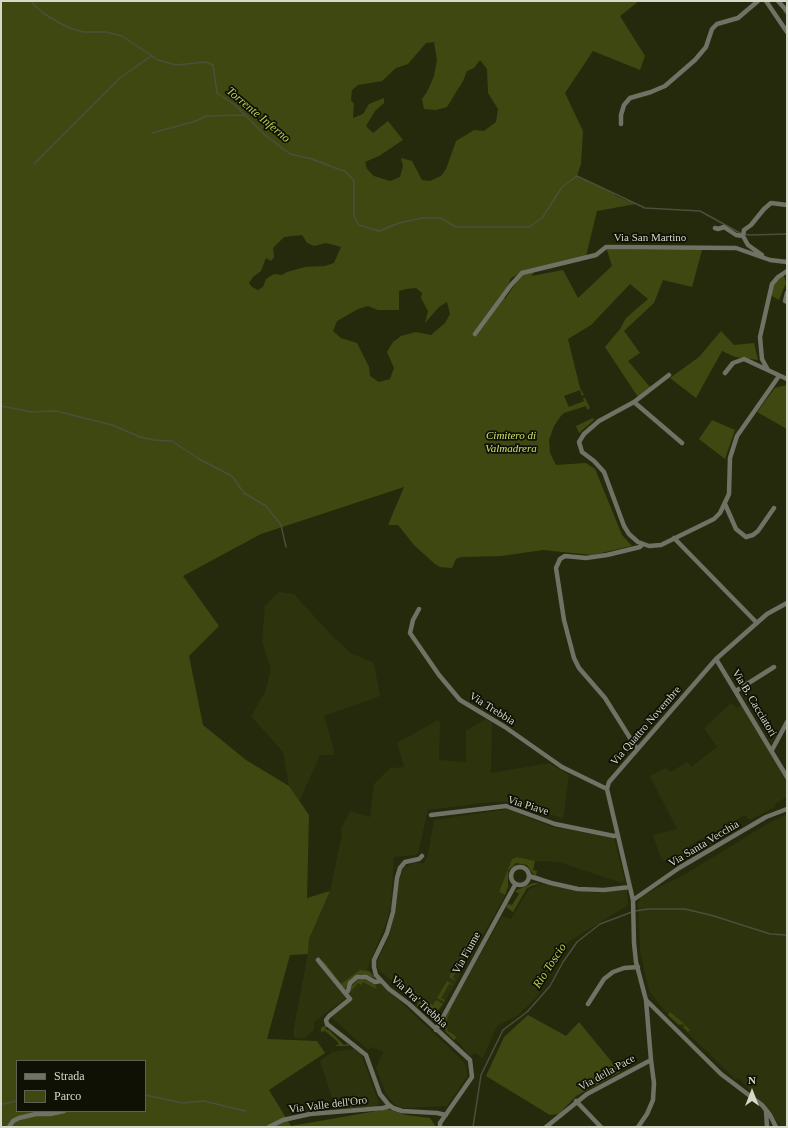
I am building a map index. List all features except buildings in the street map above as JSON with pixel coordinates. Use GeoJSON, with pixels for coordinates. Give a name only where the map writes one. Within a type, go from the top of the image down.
{"type":"FeatureCollection","features":[{"type":"Feature","properties":{"kind":"street"},"geometry":{"type":"LineString","coordinates":[[621,124],[621,114],[624,105],[630,98],[665,86],[695,60],[706,47],[712,29],[716,24],[738,18],[758,1]]}},
{"type":"Feature","properties":{"kind":"street"},"geometry":{"type":"LineString","coordinates":[[766,1],[787,32]]}},
{"type":"Feature","properties":{"kind":"street"},"geometry":{"type":"LineString","coordinates":[[778,1],[787,11]]}},
{"type":"Feature","properties":{"kind":"street"},"geometry":{"type":"LineString","coordinates":[[715,228],[718,229],[724,227],[736,235],[744,234],[764,209],[771,203],[787,205]]}},
{"type":"Feature","properties":{"kind":"street"},"geometry":{"type":"LineString","coordinates":[[744,234],[750,248],[765,258]]}},
{"type":"Feature","properties":{"kind":"street","name":"Via San Martino"},"geometry":{"type":"LineString","coordinates":[[475,334],[518,276],[596,255],[606,247],[736,248],[770,260],[787,262]]}},
{"type":"Feature","properties":{"kind":"street"},"geometry":{"type":"LineString","coordinates":[[768,370],[762,359],[760,337],[772,284],[778,277],[787,271]]}},
{"type":"Feature","properties":{"kind":"street"},"geometry":{"type":"LineString","coordinates":[[787,294],[785,301],[787,302]]}},
{"type":"Feature","properties":{"kind":"street"},"geometry":{"type":"LineString","coordinates":[[725,374],[732,364],[738,360],[744,359],[787,379]]}},
{"type":"Feature","properties":{"kind":"street"},"geometry":{"type":"LineString","coordinates":[[754,364],[759,363],[762,359]]}},
{"type":"Feature","properties":{"kind":"street"},"geometry":{"type":"LineString","coordinates":[[669,375],[634,402],[599,421],[581,438],[579,446],[582,452],[604,472],[624,526],[629,534],[643,544],[660,545],[714,519],[720,513],[729,494],[730,458],[737,436],[779,376]]}},
{"type":"Feature","properties":{"kind":"street"},"geometry":{"type":"LineString","coordinates":[[634,402],[682,443]]}},
{"type":"Feature","properties":{"kind":"street"},"geometry":{"type":"LineString","coordinates":[[725,504],[736,529],[746,537],[753,535],[758,531],[774,508]]}},
{"type":"Feature","properties":{"kind":"street"},"geometry":{"type":"LineString","coordinates":[[674,538],[757,623]]}},
{"type":"Feature","properties":{"kind":"street"},"geometry":{"type":"LineString","coordinates":[[637,749],[605,698],[579,668],[574,658],[564,620],[556,568],[560,559],[565,556],[586,558],[607,555],[640,547],[643,544]]}},
{"type":"Feature","properties":{"kind":"street","name":"Via Quattro Novembre"},"geometry":{"type":"LineString","coordinates":[[607,789],[609,782],[716,659],[767,614],[787,603]]}},
{"type":"Feature","properties":{"kind":"street","name":"Via Trebbia"},"geometry":{"type":"LineString","coordinates":[[419,609],[413,620],[410,633],[439,675],[460,700],[505,727],[562,767],[607,789]]}},
{"type":"Feature","properties":{"kind":"street","name":"Via B. Cacciatori"},"geometry":{"type":"LineString","coordinates":[[716,659],[787,777]]}},
{"type":"Feature","properties":{"kind":"street"},"geometry":{"type":"LineString","coordinates":[[736,691],[774,667]]}},
{"type":"Feature","properties":{"kind":"street"},"geometry":{"type":"LineString","coordinates":[[772,750],[787,722]]}},
{"type":"Feature","properties":{"kind":"street"},"geometry":{"type":"LineString","coordinates":[[607,789],[633,900]]}},
{"type":"Feature","properties":{"kind":"street","name":"Via Piave"},"geometry":{"type":"LineString","coordinates":[[431,815],[506,806],[555,824],[614,836],[618,835]]}},
{"type":"Feature","properties":{"kind":"street","name":"Via Santa Vecchia"},"geometry":{"type":"LineString","coordinates":[[633,900],[679,868],[766,817],[787,809]]}},
{"type":"Feature","properties":{"kind":"street","name":"Via Pra' Trebbia"},"geometry":{"type":"LineString","coordinates":[[422,856],[419,859],[405,862],[400,868],[387,933],[374,960],[376,975],[381,981],[470,1060],[472,1077],[446,1115],[440,1127]]}},
{"type":"Feature","properties":{"kind":"street"},"geometry":{"type":"LineString","coordinates":[[520,867],[526,869],[529,876],[526,883],[522,885],[515,885],[510,876],[513,869],[520,867]]}},
{"type":"Feature","properties":{"kind":"street"},"geometry":{"type":"LineString","coordinates":[[529,876],[578,889],[604,890],[630,887]]}},
{"type":"Feature","properties":{"kind":"street","name":"Via Fiume"},"geometry":{"type":"LineString","coordinates":[[436,1030],[515,885]]}},
{"type":"Feature","properties":{"kind":"street","name":"Via della Pace"},"geometry":{"type":"LineString","coordinates":[[546,1127],[576,1101],[651,1060],[646,1000],[634,943],[633,900]]}},
{"type":"Feature","properties":{"kind":"street"},"geometry":{"type":"LineString","coordinates":[[318,960],[350,998],[329,1016],[326,1020],[327,1024],[366,1055],[380,1094],[390,1106],[402,1111],[438,1113],[446,1115]]}},
{"type":"Feature","properties":{"kind":"street"},"geometry":{"type":"LineString","coordinates":[[588,1004],[604,978],[624,968],[638,967]]}},
{"type":"Feature","properties":{"kind":"street"},"geometry":{"type":"LineString","coordinates":[[348,991],[350,983],[357,977],[366,977],[375,982],[381,981]]}},
{"type":"Feature","properties":{"kind":"street"},"geometry":{"type":"LineString","coordinates":[[646,1000],[721,1074],[766,1110],[776,1127]]}},
{"type":"Feature","properties":{"kind":"street"},"geometry":{"type":"LineString","coordinates":[[638,1127],[648,1114],[653,1100],[654,1083],[651,1060]]}},
{"type":"Feature","properties":{"kind":"street"},"geometry":{"type":"LineString","coordinates":[[576,1101],[601,1127]]}},
{"type":"Feature","properties":{"kind":"street","name":"Via Valle dell'Oro"},"geometry":{"type":"LineString","coordinates":[[269,1127],[283,1120],[310,1114],[383,1108],[390,1106]]}},
{"type":"Feature","properties":{"kind":"street"},"geometry":{"type":"LineString","coordinates":[[766,1110],[767,1127]]}},
{"type":"Feature","properties":{"kind":"street"},"geometry":{"type":"LineString","coordinates":[[9,1127],[13,1120],[19,1118],[36,1114],[59,1112]]}},
{"type":"Feature","properties":{"kind":"shaded area"},"geometry":{"type":"Polygon","coordinates":[[[279,592],[294,594],[333,637],[351,653],[374,663],[380,696],[324,716],[334,749],[334,755],[320,755],[299,802],[289,786],[283,752],[251,716],[265,692],[271,669],[262,642],[265,606],[279,592]]]}},
{"type":"Feature","properties":{"kind":"shaded area"},"geometry":{"type":"Polygon","coordinates":[[[731,703],[737,708],[742,704],[787,782],[787,797],[776,803],[775,807],[750,820],[745,815],[720,830],[722,833],[717,836],[714,832],[687,847],[691,855],[674,864],[661,859],[653,835],[677,829],[650,776],[666,768],[670,772],[688,762],[691,767],[717,747],[704,728],[731,703]]]}},
{"type":"Feature","properties":{"kind":"shaded area"},"geometry":{"type":"Polygon","coordinates":[[[486,719],[492,722],[491,773],[549,763],[569,775],[563,819],[517,802],[490,802],[428,810],[418,853],[416,855],[394,857],[391,903],[388,918],[367,970],[464,1062],[467,1068],[467,1077],[447,1106],[402,1108],[394,1104],[386,1094],[376,1068],[383,1052],[372,1047],[368,1050],[331,1017],[351,999],[349,996],[314,1022],[314,1030],[304,1038],[295,1038],[293,1032],[308,954],[309,939],[330,891],[342,834],[341,829],[350,811],[370,817],[374,784],[390,768],[404,767],[397,743],[438,720],[440,723],[439,760],[466,762],[466,730],[486,719]]]}},
{"type":"Feature","properties":{"kind":"shaded area"},"geometry":{"type":"Polygon","coordinates":[[[508,809],[552,827],[614,838],[625,881],[622,883],[559,862],[535,861],[517,857],[512,859],[499,892],[505,896],[440,1010],[430,1014],[378,969],[377,962],[390,934],[400,873],[405,867],[413,863],[424,863],[428,854],[434,820],[508,809]]]}},
{"type":"Feature","properties":{"kind":"shaded area"},"geometry":{"type":"Polygon","coordinates":[[[787,814],[787,1127],[782,1127],[739,1078],[736,1080],[664,1010],[649,991],[640,951],[638,903],[641,896],[684,875],[767,824],[787,814]]]}},
{"type":"Feature","properties":{"kind":"shaded area"},"geometry":{"type":"Polygon","coordinates":[[[541,884],[600,893],[627,889],[628,905],[568,942],[536,998],[518,1015],[497,1026],[483,1058],[475,1053],[470,1056],[445,1027],[444,1019],[502,916],[511,919],[529,889],[541,884]]]}},
{"type":"Feature","properties":{"kind":"shaded area"},"geometry":{"type":"Polygon","coordinates":[[[354,1049],[361,1054],[379,1103],[376,1107],[336,1110],[320,1061],[332,1052],[354,1049]]]}},
{"type":"Feature","properties":{"kind":"green space","name":"Cimitero di Valmadrera"},"geometry":{"type":"Polygon","coordinates":[[[1,1],[639,1],[620,16],[645,56],[640,70],[593,51],[565,93],[583,131],[581,164],[577,176],[598,185],[618,197],[636,204],[597,211],[586,256],[520,273],[511,278],[503,297],[505,299],[523,275],[534,272],[532,276],[563,270],[578,298],[612,266],[607,250],[702,250],[692,287],[663,280],[654,303],[624,331],[640,353],[628,361],[650,387],[638,397],[605,347],[620,329],[626,318],[648,299],[630,284],[591,325],[568,339],[580,388],[584,395],[582,396],[580,390],[564,396],[569,407],[584,401],[583,398],[585,398],[590,408],[587,410],[586,406],[564,413],[560,417],[554,426],[549,440],[550,453],[556,465],[586,463],[595,469],[622,535],[632,546],[592,555],[543,550],[501,556],[461,557],[456,559],[452,568],[440,567],[414,545],[398,525],[388,525],[404,487],[261,534],[183,576],[219,626],[189,656],[203,725],[246,760],[289,786],[309,815],[307,898],[330,891],[309,939],[308,954],[290,955],[267,1039],[317,1041],[325,1053],[269,1090],[291,1126],[388,1109],[406,1115],[430,1118],[436,1127],[1,1127],[1,1]],[[434,42],[426,43],[408,64],[396,68],[382,81],[358,85],[352,90],[351,100],[354,104],[353,118],[363,114],[369,104],[384,98],[384,103],[375,111],[366,126],[373,133],[388,121],[403,140],[379,156],[365,162],[367,169],[374,176],[390,181],[400,177],[403,166],[401,158],[412,161],[422,180],[430,181],[441,176],[446,169],[456,141],[474,130],[484,131],[496,122],[498,109],[488,93],[487,69],[480,60],[474,68],[467,71],[463,81],[447,107],[436,110],[424,109],[422,99],[434,76],[437,60],[434,42]],[[302,235],[284,237],[273,248],[274,257],[271,261],[266,258],[261,271],[253,277],[249,283],[252,287],[258,290],[263,287],[266,279],[274,274],[282,275],[305,267],[325,266],[334,263],[341,247],[326,243],[314,246],[307,243],[302,235]],[[416,288],[399,291],[399,310],[378,310],[368,306],[358,309],[337,321],[333,331],[341,338],[357,343],[369,367],[370,376],[379,382],[390,379],[394,368],[387,352],[393,342],[401,336],[416,332],[431,335],[445,323],[450,314],[447,302],[439,307],[425,323],[428,311],[421,298],[422,293],[416,288]]]}},
{"type":"Feature","properties":{"kind":"green space"},"geometry":{"type":"Polygon","coordinates":[[[783,273],[786,283],[779,300],[772,296],[772,284],[783,273]]]}},
{"type":"Feature","properties":{"kind":"green space"},"geometry":{"type":"Polygon","coordinates":[[[721,331],[734,345],[754,343],[758,360],[735,357],[722,351],[696,398],[670,378],[699,357],[721,331]]]}},
{"type":"Feature","properties":{"kind":"green space"},"geometry":{"type":"Polygon","coordinates":[[[787,385],[787,429],[757,412],[775,388],[787,385]]]}},
{"type":"Feature","properties":{"kind":"green space"},"geometry":{"type":"Polygon","coordinates":[[[593,418],[594,420],[579,433],[576,426],[593,418]]]}},
{"type":"Feature","properties":{"kind":"green space"},"geometry":{"type":"Polygon","coordinates":[[[712,420],[735,430],[725,459],[699,439],[712,420]]]}},
{"type":"Feature","properties":{"kind":"green space"},"geometry":{"type":"Polygon","coordinates":[[[517,857],[535,861],[533,870],[537,871],[536,875],[542,878],[533,874],[527,865],[516,863],[508,871],[508,887],[505,895],[499,892],[512,859],[517,857]]]}},
{"type":"Feature","properties":{"kind":"green space"},"geometry":{"type":"Polygon","coordinates":[[[533,883],[540,883],[527,888],[513,912],[506,907],[508,904],[512,905],[519,894],[515,891],[533,883]]]}},
{"type":"Feature","properties":{"kind":"green space"},"geometry":{"type":"Polygon","coordinates":[[[475,930],[483,934],[477,933],[470,945],[474,949],[465,947],[475,930]]]}},
{"type":"Feature","properties":{"kind":"green space"},"geometry":{"type":"Polygon","coordinates":[[[463,951],[471,956],[465,955],[453,977],[456,981],[449,977],[463,951]]]}},
{"type":"Feature","properties":{"kind":"green space"},"geometry":{"type":"Polygon","coordinates":[[[320,955],[320,959],[326,964],[341,984],[360,970],[369,971],[376,978],[360,974],[351,979],[345,989],[319,959],[320,955]]]}},
{"type":"Feature","properties":{"kind":"green space"},"geometry":{"type":"Polygon","coordinates":[[[363,979],[375,985],[377,989],[363,982],[361,985],[358,983],[352,990],[353,994],[351,990],[352,986],[358,980],[363,979]]]}},
{"type":"Feature","properties":{"kind":"green space"},"geometry":{"type":"Polygon","coordinates":[[[447,981],[454,985],[449,984],[441,998],[445,1000],[445,1002],[437,998],[447,981]]]}},
{"type":"Feature","properties":{"kind":"green space"},"geometry":{"type":"Polygon","coordinates":[[[420,997],[433,1005],[436,1000],[443,1004],[437,1011],[426,1012],[417,1006],[420,997]]]}},
{"type":"Feature","properties":{"kind":"green space"},"geometry":{"type":"Polygon","coordinates":[[[451,1009],[445,1025],[448,1031],[457,1037],[454,1040],[446,1032],[443,1022],[451,1009]]]}},
{"type":"Feature","properties":{"kind":"green space"},"geometry":{"type":"Polygon","coordinates":[[[670,1012],[690,1030],[688,1032],[683,1027],[685,1026],[683,1024],[679,1025],[668,1015],[670,1012]]]}},
{"type":"Feature","properties":{"kind":"green space"},"geometry":{"type":"Polygon","coordinates":[[[528,1015],[566,1036],[579,1022],[620,1072],[576,1096],[559,1114],[550,1115],[486,1076],[504,1037],[528,1015]]]}},
{"type":"Feature","properties":{"kind":"green space"},"geometry":{"type":"Polygon","coordinates":[[[326,1025],[328,1026],[325,1028],[327,1030],[329,1030],[344,1045],[348,1044],[349,1046],[335,1046],[339,1044],[337,1041],[325,1031],[321,1032],[321,1028],[326,1025]]]}},
{"type":"Feature","properties":{"kind":"waterway","name":"Torrente Inferno"},"geometry":{"type":"LineString","coordinates":[[32,1],[34,5],[46,15],[67,27],[83,32],[106,32],[122,36],[158,60],[176,65],[206,62],[213,65],[217,93],[235,105],[264,134],[290,154],[312,159],[346,172],[354,181],[354,216],[359,225],[379,231],[399,223],[422,218],[441,218],[456,227],[529,227],[542,218],[562,187],[577,176],[645,208],[700,211],[740,233],[749,235],[787,234]]}},
{"type":"Feature","properties":{"kind":"waterway"},"geometry":{"type":"LineString","coordinates":[[784,11],[787,15]]}},
{"type":"Feature","properties":{"kind":"waterway"},"geometry":{"type":"LineString","coordinates":[[34,164],[120,78],[151,56]]}},
{"type":"Feature","properties":{"kind":"waterway"},"geometry":{"type":"LineString","coordinates":[[152,133],[196,121],[206,116],[243,115]]}},
{"type":"Feature","properties":{"kind":"waterway"},"geometry":{"type":"LineString","coordinates":[[1,406],[32,412],[56,411],[112,425],[140,437],[154,440],[172,441],[199,459],[232,476],[244,493],[266,506],[281,525],[286,547]]}},
{"type":"Feature","properties":{"kind":"waterway","name":"Rio Toscio"},"geometry":{"type":"LineString","coordinates":[[635,911],[648,909],[685,909],[714,916],[770,934],[787,935]]}},
{"type":"Feature","properties":{"kind":"waterway","name":"Rio Toscio"},"geometry":{"type":"LineString","coordinates":[[473,1127],[481,1075],[503,1030],[527,1012],[550,986],[563,962],[577,942],[600,924],[632,912]]}},
{"type":"Feature","properties":{"kind":"waterway"},"geometry":{"type":"LineString","coordinates":[[146,1095],[183,1103],[204,1101],[245,1111]]}},
{"type":"Feature","properties":{"kind":"waterway"},"geometry":{"type":"LineString","coordinates":[[1,1103],[3,1104],[16,1101]]}}]}
